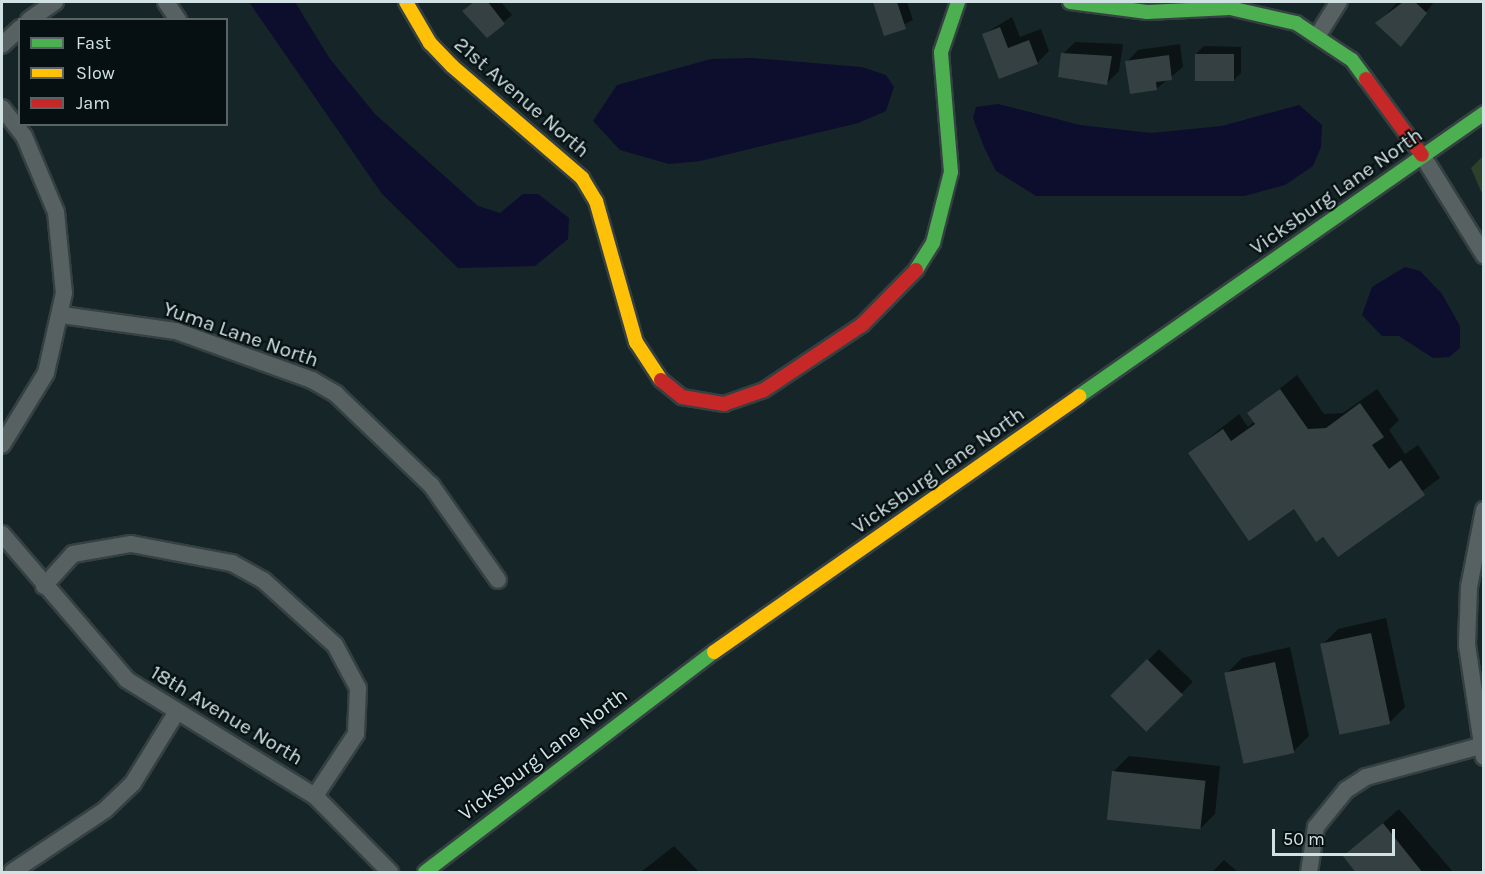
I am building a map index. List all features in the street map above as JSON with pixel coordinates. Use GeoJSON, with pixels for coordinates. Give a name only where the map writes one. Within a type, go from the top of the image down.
{"type":"FeatureCollection","features":[{"type":"Feature","properties":{"kind":"street"},"geometry":{"type":"LineString","coordinates":[[32,18],[55,2]]}},
{"type":"Feature","properties":{"kind":"street"},"geometry":{"type":"LineString","coordinates":[[166,2],[177,18]]}},
{"type":"Feature","properties":{"kind":"street","name":"21st Avenue North"},"geometry":{"type":"LineString","coordinates":[[406,2],[444,58],[582,178],[605,227],[642,357],[664,384],[702,403],[745,400],[862,325],[914,274],[945,209],[950,136],[941,52],[958,2]]}},
{"type":"Feature","properties":{"kind":"street"},"geometry":{"type":"LineString","coordinates":[[1070,2],[1147,12],[1263,12],[1318,35],[1352,60],[1422,155],[1484,255]]}},
{"type":"Feature","properties":{"kind":"street"},"geometry":{"type":"LineString","coordinates":[[1318,35],[1339,2]]}},
{"type":"Feature","properties":{"kind":"street"},"geometry":{"type":"LineString","coordinates":[[2,45],[18,30]]}},
{"type":"Feature","properties":{"kind":"street"},"geometry":{"type":"LineString","coordinates":[[2,108],[24,136],[56,212],[63,252],[62,315],[46,373],[2,445]]}},
{"type":"Feature","properties":{"kind":"street","name":"Vicksburg Lane North"},"geometry":{"type":"LineString","coordinates":[[424,873],[701,662],[1484,113]]}},
{"type":"Feature","properties":{"kind":"street","name":"Yuma Lane North"},"geometry":{"type":"LineString","coordinates":[[62,315],[176,332],[312,380],[336,394],[431,485],[498,580]]}},
{"type":"Feature","properties":{"kind":"street"},"geometry":{"type":"LineString","coordinates":[[1309,873],[1317,827],[1346,790],[1366,777],[1482,752],[1467,645],[1469,587],[1484,510]]}},
{"type":"Feature","properties":{"kind":"street","name":"18th Avenue North"},"geometry":{"type":"LineString","coordinates":[[2,534],[100,655],[176,713],[315,796],[390,873]]}},
{"type":"Feature","properties":{"kind":"street"},"geometry":{"type":"LineString","coordinates":[[44,586],[73,554],[131,544],[232,563],[263,580],[335,645],[357,688],[356,734],[315,796]]}},
{"type":"Feature","properties":{"kind":"street"},"geometry":{"type":"LineString","coordinates":[[12,873],[105,810],[133,783],[176,713]]}},
{"type":"Feature","properties":{"kind":"green space"},"geometry":{"type":"Polygon","coordinates":[[[1483,156],[1483,196],[1471,168],[1483,156]]]}},
{"type":"Feature","properties":{"kind":"shaded area"},"geometry":{"type":"Polygon","coordinates":[[[249,2],[295,2],[330,59],[375,114],[478,206],[500,213],[523,194],[538,194],[569,218],[568,239],[535,266],[458,268],[382,194],[249,2]]]}},
{"type":"Feature","properties":{"kind":"shaded area"},"geometry":{"type":"Polygon","coordinates":[[[753,58],[862,67],[886,75],[894,87],[886,111],[858,123],[700,161],[669,164],[620,150],[593,121],[617,85],[711,59],[753,58]]]}},
{"type":"Feature","properties":{"kind":"shaded area"},"geometry":{"type":"Polygon","coordinates":[[[998,104],[1080,125],[1151,133],[1222,126],[1299,105],[1322,125],[1321,147],[1313,166],[1285,185],[1244,196],[1036,196],[996,171],[984,147],[973,118],[976,107],[998,104]]]}},
{"type":"Feature","properties":{"kind":"shaded area"},"geometry":{"type":"Polygon","coordinates":[[[1405,267],[1420,271],[1442,294],[1460,326],[1460,348],[1449,357],[1433,358],[1399,336],[1382,336],[1362,315],[1372,287],[1405,267]]]}},
{"type":"Feature","properties":{"kind":"building"},"geometry":{"type":"Polygon","coordinates":[[[474,2],[488,2],[505,24],[487,38],[462,11],[474,2]]]}},
{"type":"Feature","properties":{"kind":"building"},"geometry":{"type":"Polygon","coordinates":[[[873,2],[897,2],[906,29],[884,36],[873,2]]]}},
{"type":"Feature","properties":{"kind":"building"},"geometry":{"type":"Polygon","coordinates":[[[1403,2],[1415,2],[1427,13],[1401,47],[1375,23],[1403,2]]]}},
{"type":"Feature","properties":{"kind":"building"},"geometry":{"type":"Polygon","coordinates":[[[1000,27],[1008,48],[1029,40],[1038,64],[999,79],[982,34],[1000,27]]]}},
{"type":"Feature","properties":{"kind":"building"},"geometry":{"type":"Polygon","coordinates":[[[1061,53],[1112,56],[1107,85],[1058,77],[1061,53]]]}},
{"type":"Feature","properties":{"kind":"building"},"geometry":{"type":"Polygon","coordinates":[[[1195,54],[1234,54],[1234,81],[1195,81],[1195,54]]]}},
{"type":"Feature","properties":{"kind":"building"},"geometry":{"type":"Polygon","coordinates":[[[1169,55],[1172,80],[1156,82],[1157,90],[1130,94],[1125,61],[1169,55]]]}},
{"type":"Feature","properties":{"kind":"building"},"geometry":{"type":"Polygon","coordinates":[[[1280,389],[1308,429],[1326,428],[1360,403],[1384,437],[1372,445],[1389,469],[1401,460],[1425,495],[1338,557],[1323,537],[1316,542],[1294,509],[1249,541],[1188,453],[1223,429],[1231,441],[1255,424],[1247,413],[1280,389]]]}},
{"type":"Feature","properties":{"kind":"building"},"geometry":{"type":"Polygon","coordinates":[[[1371,633],[1390,724],[1339,735],[1320,644],[1371,633]]]}},
{"type":"Feature","properties":{"kind":"building"},"geometry":{"type":"Polygon","coordinates":[[[1147,659],[1183,695],[1146,732],[1110,696],[1147,659]]]}},
{"type":"Feature","properties":{"kind":"building"},"geometry":{"type":"Polygon","coordinates":[[[1275,662],[1294,753],[1243,764],[1224,673],[1275,662]]]}},
{"type":"Feature","properties":{"kind":"building"},"geometry":{"type":"Polygon","coordinates":[[[1112,771],[1205,781],[1200,830],[1107,820],[1112,771]]]}},
{"type":"Feature","properties":{"kind":"building"},"geometry":{"type":"Polygon","coordinates":[[[1383,823],[1423,873],[1356,873],[1343,856],[1383,823]]]}},
{"type":"Feature","properties":{"kind":"traffic: fast"},"geometry":{"type":"LineString","coordinates":[[916,270],[933,243],[951,172],[941,52],[958,2]]}},
{"type":"Feature","properties":{"kind":"traffic: fast"},"geometry":{"type":"LineString","coordinates":[[1070,2],[1147,12],[1230,8],[1296,23],[1352,60],[1366,79]]}},
{"type":"Feature","properties":{"kind":"traffic: fast"},"geometry":{"type":"LineString","coordinates":[[1079,396],[1484,113]]}},
{"type":"Feature","properties":{"kind":"traffic: fast"},"geometry":{"type":"LineString","coordinates":[[425,872],[714,652]]}},
{"type":"Feature","properties":{"kind":"traffic: slow"},"geometry":{"type":"LineString","coordinates":[[406,2],[430,43],[452,66],[582,178],[596,201],[636,342],[661,380]]}},
{"type":"Feature","properties":{"kind":"traffic: slow"},"geometry":{"type":"LineString","coordinates":[[714,652],[1079,396]]}},
{"type":"Feature","properties":{"kind":"traffic: jam"},"geometry":{"type":"LineString","coordinates":[[1366,79],[1422,155]]}},
{"type":"Feature","properties":{"kind":"traffic: jam"},"geometry":{"type":"LineString","coordinates":[[661,380],[682,397],[724,404],[764,390],[862,325],[916,270]]}}]}
